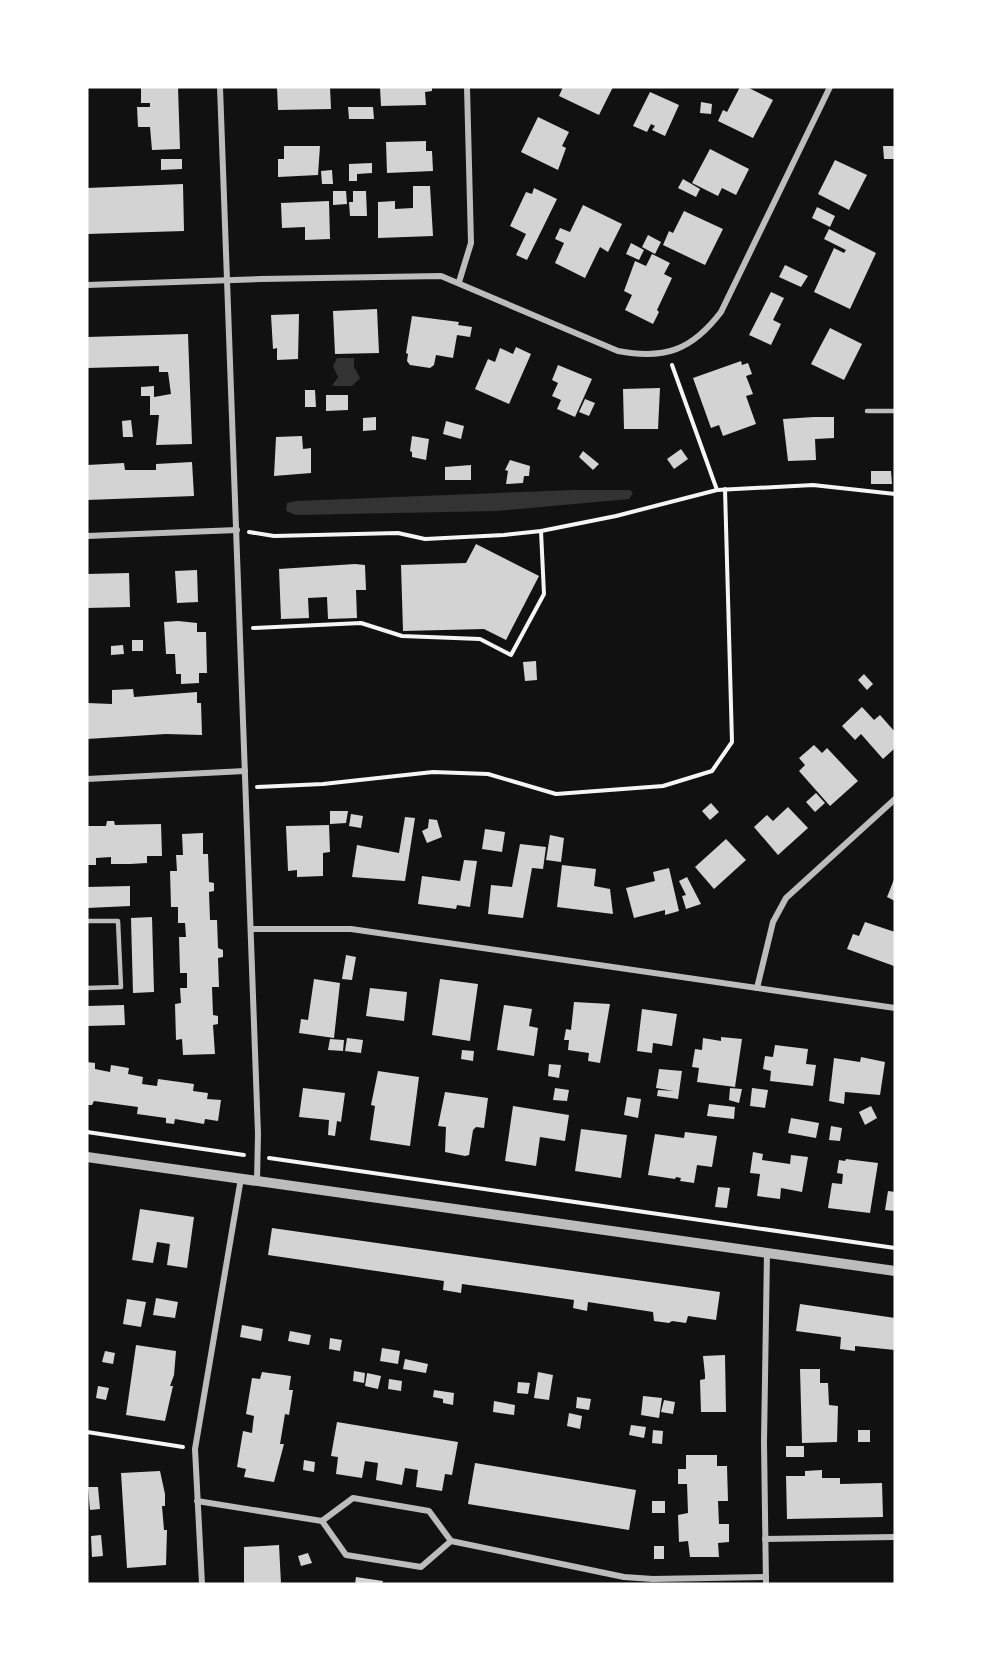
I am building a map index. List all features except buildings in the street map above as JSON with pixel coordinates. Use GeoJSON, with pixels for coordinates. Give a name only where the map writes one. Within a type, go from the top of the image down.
{"type":"FeatureCollection","features":[{"type":"Feature","properties":{"kind":"street"},"geometry":{"type":"LineString","coordinates":[[220,87],[241,628],[257,1180]]}},
{"type":"Feature","properties":{"kind":"street"},"geometry":{"type":"LineString","coordinates":[[459,282],[471,243],[466,87]]}},
{"type":"Feature","properties":{"kind":"street"},"geometry":{"type":"LineString","coordinates":[[87,285],[441,276],[618,351],[641,356],[668,353],[687,345],[706,331],[720,312],[830,87]]}},
{"type":"Feature","properties":{"kind":"street"},"geometry":{"type":"LineString","coordinates":[[87,536],[237,530]]}},
{"type":"Feature","properties":{"kind":"street"},"geometry":{"type":"LineString","coordinates":[[87,779],[245,771]]}},
{"type":"Feature","properties":{"kind":"street"},"geometry":{"type":"LineString","coordinates":[[757,988],[772,922],[786,898],[895,799]]}},
{"type":"Feature","properties":{"kind":"street"},"geometry":{"type":"LineString","coordinates":[[251,929],[351,929],[895,1008]]}},
{"type":"Feature","properties":{"kind":"street"},"geometry":{"type":"LineString","coordinates":[[87,1156],[895,1271]]}},
{"type":"Feature","properties":{"kind":"street"},"geometry":{"type":"LineString","coordinates":[[202,1584],[195,1449],[241,1178]]}},
{"type":"Feature","properties":{"kind":"street"},"geometry":{"type":"LineString","coordinates":[[197,1501],[322,1521],[353,1498],[429,1511],[451,1541],[624,1577],[766,1580],[764,1442],[767,1253]]}},
{"type":"Feature","properties":{"kind":"street"},"geometry":{"type":"LineString","coordinates":[[322,1521],[346,1555],[421,1567],[451,1541]]}},
{"type":"Feature","properties":{"kind":"street"},"geometry":{"type":"LineString","coordinates":[[765,1539],[895,1537]]}},
{"type":"Feature","properties":{"kind":"lane"},"geometry":{"type":"LineString","coordinates":[[867,411],[895,411]]}},
{"type":"Feature","properties":{"kind":"lane"},"geometry":{"type":"LineString","coordinates":[[87,921],[118,921],[121,987],[87,988]]}},
{"type":"Feature","properties":{"kind":"path"},"geometry":{"type":"LineString","coordinates":[[668,353],[717,490]]}},
{"type":"Feature","properties":{"kind":"path"},"geometry":{"type":"LineString","coordinates":[[255,533],[274,536],[398,533],[425,538],[541,531],[616,516],[725,489],[813,485],[895,494]]}},
{"type":"Feature","properties":{"kind":"path"},"geometry":{"type":"LineString","coordinates":[[246,786],[323,784],[433,772],[488,774],[556,794],[663,786],[712,771],[732,742],[725,489]]}},
{"type":"Feature","properties":{"kind":"path"},"geometry":{"type":"LineString","coordinates":[[241,628],[361,623],[402,636],[480,639],[511,655],[544,594],[541,531]]}},
{"type":"Feature","properties":{"kind":"path"},"geometry":{"type":"LineString","coordinates":[[87,1132],[895,1248]]}},
{"type":"Feature","properties":{"kind":"path"},"geometry":{"type":"LineString","coordinates":[[87,1432],[195,1449]]}},
{"type":"Feature","properties":{"kind":"shaded area"},"geometry":{"type":"Polygon","coordinates":[[[337,358],[354,358],[354,367],[360,378],[352,386],[332,386],[338,377],[333,366],[337,358]]]}},
{"type":"Feature","properties":{"kind":"shaded area"},"geometry":{"type":"Polygon","coordinates":[[[574,490],[630,490],[633,493],[629,499],[497,511],[296,515],[286,511],[287,503],[296,501],[574,490]]]}}]}
